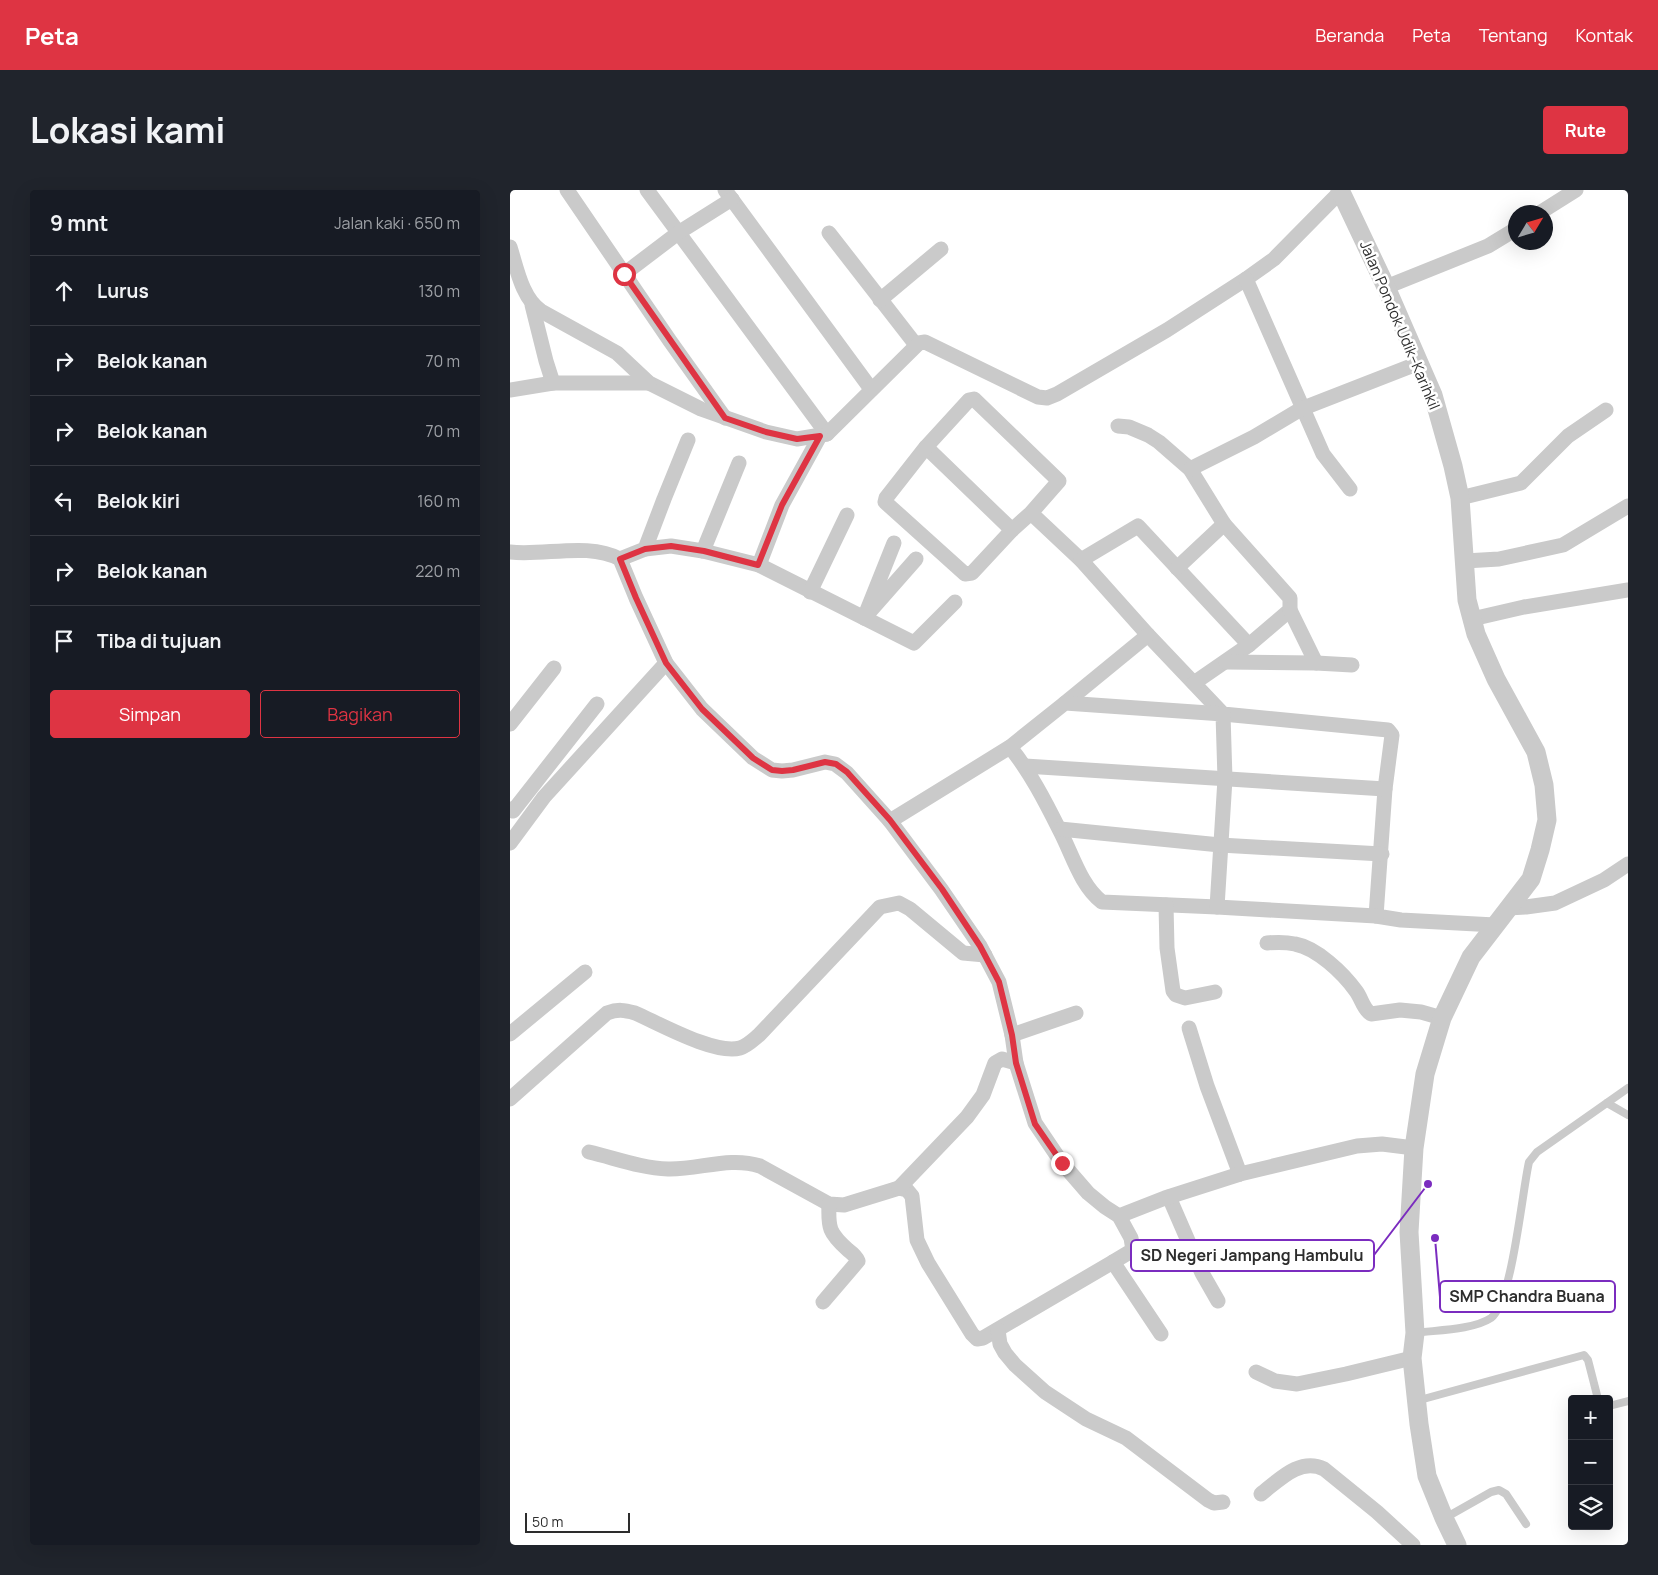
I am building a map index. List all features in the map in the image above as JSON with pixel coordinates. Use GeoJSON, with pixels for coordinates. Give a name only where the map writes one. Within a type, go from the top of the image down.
{"type":"FeatureCollection","features":[{"type":"Feature","properties":{"kind":"street"},"geometry":{"type":"LineString","coordinates":[[567,190],[725,418]]}},
{"type":"Feature","properties":{"kind":"street"},"geometry":{"type":"LineString","coordinates":[[646,190],[823,435]]}},
{"type":"Feature","properties":{"kind":"street"},"geometry":{"type":"LineString","coordinates":[[1552,205],[1576,190]]}},
{"type":"Feature","properties":{"kind":"street"},"geometry":{"type":"LineString","coordinates":[[758,565],[782,505],[823,435],[872,390],[918,343],[925,342],[1038,398],[1046,398],[1167,330],[1246,279],[1274,258],[1340,191]]}},
{"type":"Feature","properties":{"kind":"street","name":"Jalan Pondok Udik–Karihkil"},"geometry":{"type":"LineString","coordinates":[[1340,191],[1386,287],[1433,396],[1454,466],[1460,498],[1467,600],[1476,634],[1496,679],[1536,752],[1544,785],[1547,820],[1531,879],[1472,957],[1442,1018],[1425,1074],[1414,1148],[1409,1232],[1415,1333],[1412,1358],[1416,1401],[1427,1476],[1457,1545]]}},
{"type":"Feature","properties":{"kind":"street"},"geometry":{"type":"LineString","coordinates":[[624,274],[729,195],[872,390]]}},
{"type":"Feature","properties":{"kind":"street"},"geometry":{"type":"LineString","coordinates":[[828,233],[916,345]]}},
{"type":"Feature","properties":{"kind":"street"},"geometry":{"type":"LineString","coordinates":[[1386,287],[1488,246],[1508,234]]}},
{"type":"Feature","properties":{"kind":"street"},"geometry":{"type":"LineString","coordinates":[[510,247],[525,291],[532,305],[553,383]]}},
{"type":"Feature","properties":{"kind":"street"},"geometry":{"type":"LineString","coordinates":[[880,300],[942,249]]}},
{"type":"Feature","properties":{"kind":"street"},"geometry":{"type":"LineString","coordinates":[[1246,279],[1322,454],[1350,489]]}},
{"type":"Feature","properties":{"kind":"street"},"geometry":{"type":"LineString","coordinates":[[532,305],[617,353],[649,382],[701,409],[766,432],[797,439],[823,435]]}},
{"type":"Feature","properties":{"kind":"street"},"geometry":{"type":"LineString","coordinates":[[1190,469],[1302,409],[1419,363]]}},
{"type":"Feature","properties":{"kind":"street"},"geometry":{"type":"LineString","coordinates":[[510,390],[553,383],[649,382]]}},
{"type":"Feature","properties":{"kind":"street"},"geometry":{"type":"LineString","coordinates":[[970,400],[977,400],[1059,481],[1031,513],[972,572],[965,574],[886,505],[885,502],[886,498],[926,447],[970,400]]}},
{"type":"Feature","properties":{"kind":"street"},"geometry":{"type":"LineString","coordinates":[[1460,498],[1521,483],[1568,436],[1606,410]]}},
{"type":"Feature","properties":{"kind":"street"},"geometry":{"type":"LineString","coordinates":[[1118,426],[1129,427],[1148,435],[1190,469],[1224,524],[1290,598],[1290,610],[1316,663]]}},
{"type":"Feature","properties":{"kind":"street"},"geometry":{"type":"LineString","coordinates":[[645,549],[688,440]]}},
{"type":"Feature","properties":{"kind":"street"},"geometry":{"type":"LineString","coordinates":[[926,447],[1012,530]]}},
{"type":"Feature","properties":{"kind":"street"},"geometry":{"type":"LineString","coordinates":[[704,551],[738,463]]}},
{"type":"Feature","properties":{"kind":"street"},"geometry":{"type":"LineString","coordinates":[[1465,561],[1499,559],[1563,545],[1628,506]]}},
{"type":"Feature","properties":{"kind":"street"},"geometry":{"type":"LineString","coordinates":[[1031,513],[1081,560],[1148,635],[1223,714],[1225,779],[1217,907]]}},
{"type":"Feature","properties":{"kind":"street"},"geometry":{"type":"LineString","coordinates":[[810,592],[847,515]]}},
{"type":"Feature","properties":{"kind":"street"},"geometry":{"type":"LineString","coordinates":[[1177,568],[1224,524]]}},
{"type":"Feature","properties":{"kind":"street"},"geometry":{"type":"LineString","coordinates":[[1081,560],[1138,526],[1249,646]]}},
{"type":"Feature","properties":{"kind":"street"},"geometry":{"type":"LineString","coordinates":[[864,618],[894,544]]}},
{"type":"Feature","properties":{"kind":"street"},"geometry":{"type":"LineString","coordinates":[[620,559],[645,549],[671,546],[704,551],[758,565],[914,643],[955,602]]}},
{"type":"Feature","properties":{"kind":"street"},"geometry":{"type":"LineString","coordinates":[[510,552],[523,554],[593,551],[607,553],[620,559],[666,663],[702,709],[753,758],[772,770],[782,771],[825,762],[836,764],[847,772],[890,820],[942,889],[985,954],[999,982],[1012,1035],[1016,1063],[1035,1124],[1062,1163],[1088,1193],[1104,1207],[1119,1216],[1131,1238],[1133,1250],[998,1330],[977,1339],[928,1263],[917,1240],[912,1196],[906,1190],[899,1188]]}},
{"type":"Feature","properties":{"kind":"street"},"geometry":{"type":"LineString","coordinates":[[864,618],[916,559]]}},
{"type":"Feature","properties":{"kind":"street"},"geometry":{"type":"LineString","coordinates":[[1472,619],[1524,607],[1628,590]]}},
{"type":"Feature","properties":{"kind":"street"},"geometry":{"type":"LineString","coordinates":[[1194,684],[1249,646],[1290,610]]}},
{"type":"Feature","properties":{"kind":"street"},"geometry":{"type":"LineString","coordinates":[[890,820],[1010,747],[1148,635]]}},
{"type":"Feature","properties":{"kind":"street"},"geometry":{"type":"LineString","coordinates":[[1226,662],[1352,665]]}},
{"type":"Feature","properties":{"kind":"street"},"geometry":{"type":"LineString","coordinates":[[510,843],[544,797],[666,663]]}},
{"type":"Feature","properties":{"kind":"street"},"geometry":{"type":"LineString","coordinates":[[510,724],[554,668]]}},
{"type":"Feature","properties":{"kind":"street"},"geometry":{"type":"LineString","coordinates":[[1065,703],[1223,714],[1388,730],[1392,735],[1385,790],[1382,854],[1376,916]]}},
{"type":"Feature","properties":{"kind":"street"},"geometry":{"type":"LineString","coordinates":[[510,809],[513,811],[597,704]]}},
{"type":"Feature","properties":{"kind":"street"},"geometry":{"type":"LineString","coordinates":[[1010,747],[1025,766],[1060,830],[1086,886],[1102,902],[1376,916],[1402,920],[1495,925]]}},
{"type":"Feature","properties":{"kind":"street"},"geometry":{"type":"LineString","coordinates":[[1025,766],[1385,790]]}},
{"type":"Feature","properties":{"kind":"street"},"geometry":{"type":"LineString","coordinates":[[1060,830],[1220,845],[1382,854]]}},
{"type":"Feature","properties":{"kind":"street"},"geometry":{"type":"LineString","coordinates":[[1508,908],[1556,903],[1604,880],[1628,864]]}},
{"type":"Feature","properties":{"kind":"street"},"geometry":{"type":"LineString","coordinates":[[510,1099],[607,1013],[614,1010],[622,1009],[635,1013],[714,1048],[730,1049],[746,1045],[759,1035],[880,907],[899,903],[910,909],[963,954],[985,954]]}},
{"type":"Feature","properties":{"kind":"street"},"geometry":{"type":"LineString","coordinates":[[1166,905],[1167,948],[1173,991],[1176,995],[1185,998],[1215,992]]}},
{"type":"Feature","properties":{"kind":"street"},"geometry":{"type":"LineString","coordinates":[[1268,943],[1296,944],[1314,952],[1346,978],[1358,993],[1366,1010],[1371,1014],[1400,1010],[1421,1012],[1442,1018]]}},
{"type":"Feature","properties":{"kind":"street"},"geometry":{"type":"LineString","coordinates":[[510,1034],[585,972]]}},
{"type":"Feature","properties":{"kind":"street"},"geometry":{"type":"LineString","coordinates":[[1012,1035],[1076,1013]]}},
{"type":"Feature","properties":{"kind":"street"},"geometry":{"type":"LineString","coordinates":[[1189,1028],[1207,1086],[1240,1174]]}},
{"type":"Feature","properties":{"kind":"street"},"geometry":{"type":"LineString","coordinates":[[589,1152],[650,1167],[670,1169],[729,1162],[749,1162],[760,1166],[829,1204],[844,1204],[899,1188],[967,1117],[983,1095],[995,1063],[1002,1059],[1016,1063]]}},
{"type":"Feature","properties":{"kind":"street"},"geometry":{"type":"LineString","coordinates":[[1119,1216],[1240,1174],[1370,1144],[1414,1148]]}},
{"type":"Feature","properties":{"kind":"street"},"geometry":{"type":"LineString","coordinates":[[1170,1197],[1202,1273],[1218,1301]]}},
{"type":"Feature","properties":{"kind":"street"},"geometry":{"type":"LineString","coordinates":[[823,1302],[858,1261],[835,1238],[830,1230],[828,1220],[829,1204]]}},
{"type":"Feature","properties":{"kind":"street"},"geometry":{"type":"LineString","coordinates":[[1113,1262],[1161,1334]]}},
{"type":"Feature","properties":{"kind":"street"},"geometry":{"type":"LineString","coordinates":[[998,1330],[1000,1344],[1005,1353],[1044,1392],[1086,1420],[1126,1438],[1208,1500],[1214,1503],[1223,1502]]}},
{"type":"Feature","properties":{"kind":"street"},"geometry":{"type":"LineString","coordinates":[[1256,1372],[1275,1381],[1297,1384],[1412,1358]]}},
{"type":"Feature","properties":{"kind":"street"},"geometry":{"type":"LineString","coordinates":[[1261,1494],[1291,1471],[1308,1465],[1318,1466],[1377,1512],[1413,1545]]}},
{"type":"Feature","properties":{"kind":"lane"},"geometry":{"type":"LineString","coordinates":[[1415,1333],[1481,1323],[1491,1318],[1498,1311],[1510,1275],[1529,1162],[1538,1152],[1628,1088]]}},
{"type":"Feature","properties":{"kind":"lane"},"geometry":{"type":"LineString","coordinates":[[1607,1102],[1628,1115]]}},
{"type":"Feature","properties":{"kind":"lane"},"geometry":{"type":"LineString","coordinates":[[1416,1401],[1584,1355],[1588,1360],[1597,1395]]}},
{"type":"Feature","properties":{"kind":"lane"},"geometry":{"type":"LineString","coordinates":[[1613,1405],[1628,1400]]}},
{"type":"Feature","properties":{"kind":"lane"},"geometry":{"type":"LineString","coordinates":[[1444,1518],[1491,1492],[1499,1490],[1506,1494],[1526,1524]]}},
{"type":"Feature","properties":{"kind":"place","name":"SD Negeri Jampang Hambulu"},"geometry":{"type":"Point","coordinates":[1428,1184]}},
{"type":"Feature","properties":{"kind":"place","name":"SMP Chandra Buana"},"geometry":{"type":"Point","coordinates":[1435,1238]}},
{"type":"Feature","properties":{"kind":"route"},"geometry":{"type":"LineString","coordinates":[[624,274],[725,418],[766,432],[797,439],[820,436],[782,505],[758,565],[704,551],[671,546],[645,549],[620,559],[623,570],[666,663],[702,709],[753,758],[772,770],[782,771],[825,762],[836,764],[847,772],[890,820],[942,889],[980,946],[999,982],[1012,1035],[1016,1063],[1035,1124],[1062,1163]]}}]}
